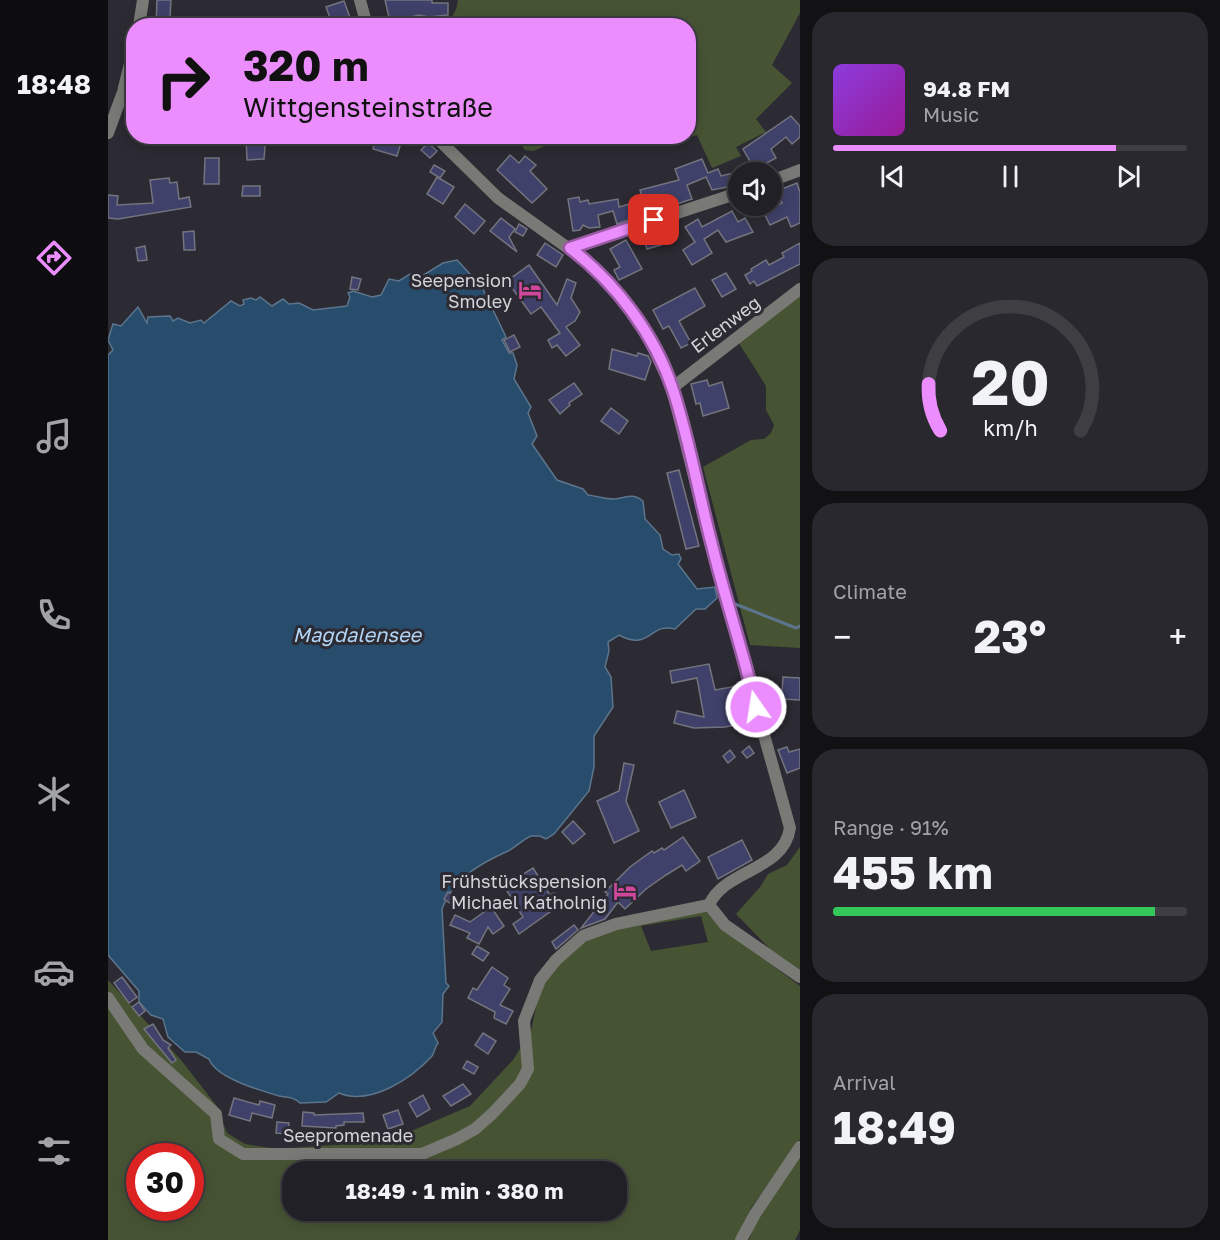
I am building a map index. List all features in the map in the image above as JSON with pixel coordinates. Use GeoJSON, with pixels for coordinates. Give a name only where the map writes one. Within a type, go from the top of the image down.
{"type":"FeatureCollection","features":[{"type":"Feature","properties":{"kind":"street"},"geometry":{"type":"LineString","coordinates":[[140,18],[143,0]]}},
{"type":"Feature","properties":{"kind":"street"},"geometry":{"type":"LineString","coordinates":[[360,0],[365,18]]}},
{"type":"Feature","properties":{"kind":"street"},"geometry":{"type":"LineString","coordinates":[[108,133],[126,80]]}},
{"type":"Feature","properties":{"kind":"street"},"geometry":{"type":"LineString","coordinates":[[443,144],[498,198],[590,263],[623,300],[647,335],[672,388],[790,828],[783,849],[774,857],[721,888],[709,905],[725,925],[800,977]]}},
{"type":"Feature","properties":{"kind":"street"},"geometry":{"type":"LineString","coordinates":[[782,177],[800,170]]}},
{"type":"Feature","properties":{"kind":"street"},"geometry":{"type":"LineString","coordinates":[[570,248],[728,196]]}},
{"type":"Feature","properties":{"kind":"street","name":"Erlenweg"},"geometry":{"type":"LineString","coordinates":[[672,388],[800,289]]}},
{"type":"Feature","properties":{"kind":"street","name":"Seepromenade"},"geometry":{"type":"LineString","coordinates":[[108,998],[143,1049],[216,1114],[219,1139],[243,1154],[422,1154],[475,1129],[520,1084],[528,1069],[524,1021],[534,992],[556,960],[583,936],[616,924],[709,905]]}},
{"type":"Feature","properties":{"kind":"street"},"geometry":{"type":"LineString","coordinates":[[741,1240],[755,1214],[800,1147]]}},
{"type":"Feature","properties":{"kind":"green space"},"geometry":{"type":"Polygon","coordinates":[[[458,0],[800,0],[800,13],[772,65],[792,83],[756,119],[766,132],[736,147],[741,156],[712,168],[696,135],[696,18],[450,18],[456,10],[458,0]]]}},
{"type":"Feature","properties":{"kind":"green space"},"geometry":{"type":"Polygon","coordinates":[[[520,144],[549,144],[534,151],[525,150],[520,144]]]}},
{"type":"Feature","properties":{"kind":"green space"},"geometry":{"type":"Polygon","coordinates":[[[800,291],[800,648],[750,645],[703,467],[751,440],[764,439],[771,433],[774,425],[766,410],[766,386],[737,340],[800,291]]]}},
{"type":"Feature","properties":{"kind":"green space"},"geometry":{"type":"Polygon","coordinates":[[[800,847],[800,970],[770,949],[736,914],[761,886],[768,874],[787,865],[800,847]]]}},
{"type":"Feature","properties":{"kind":"green space"},"geometry":{"type":"Polygon","coordinates":[[[710,909],[760,956],[800,986],[800,1139],[751,1208],[737,1240],[108,1240],[108,980],[181,1060],[216,1105],[227,1133],[245,1144],[277,1149],[388,1141],[470,1106],[513,1060],[531,1031],[540,988],[568,951],[615,926],[710,909]],[[701,916],[641,926],[651,951],[708,942],[701,916]]]}},
{"type":"Feature","properties":{"kind":"green space"},"geometry":{"type":"Polygon","coordinates":[[[800,1156],[800,1230],[795,1240],[749,1240],[755,1224],[800,1156]]]}},
{"type":"Feature","properties":{"kind":"water","name":"Magdalensee"},"geometry":{"type":"Polygon","coordinates":[[[457,260],[482,287],[506,337],[502,340],[509,353],[513,353],[517,365],[514,379],[531,407],[528,413],[537,436],[532,444],[557,480],[583,489],[588,495],[608,499],[632,496],[639,498],[643,501],[645,519],[660,535],[663,549],[672,555],[679,554],[681,559],[678,564],[697,589],[715,587],[717,598],[705,609],[696,609],[675,629],[660,629],[637,640],[619,635],[608,642],[609,651],[605,667],[611,677],[613,707],[594,736],[594,767],[589,791],[554,834],[546,839],[531,836],[488,861],[460,881],[447,898],[442,909],[446,983],[449,986],[443,994],[442,1022],[433,1033],[438,1043],[432,1056],[402,1081],[377,1093],[351,1096],[339,1093],[326,1102],[300,1103],[292,1098],[279,1096],[239,1082],[220,1072],[209,1059],[196,1052],[185,1052],[168,1037],[163,1019],[151,1015],[139,1002],[139,991],[108,955],[108,355],[113,350],[108,340],[113,324],[121,326],[138,307],[147,323],[148,317],[170,316],[173,321],[178,318],[190,323],[201,320],[204,323],[231,301],[240,306],[244,304],[243,300],[251,298],[256,300],[260,297],[272,306],[283,299],[289,304],[299,303],[313,310],[347,306],[350,297],[348,293],[353,291],[372,297],[381,295],[389,279],[399,281],[410,274],[422,276],[443,263],[457,260]]]}},
{"type":"Feature","properties":{"kind":"building"},"geometry":{"type":"Polygon","coordinates":[[[157,0],[171,0],[170,18],[156,18],[157,0]]]}},
{"type":"Feature","properties":{"kind":"building"},"geometry":{"type":"Polygon","coordinates":[[[385,0],[432,0],[432,3],[448,3],[448,15],[389,18],[385,0]]]}},
{"type":"Feature","properties":{"kind":"building"},"geometry":{"type":"Polygon","coordinates":[[[344,1],[350,18],[330,18],[326,7],[344,1]]]}},
{"type":"Feature","properties":{"kind":"building"},"geometry":{"type":"Polygon","coordinates":[[[791,116],[800,126],[800,137],[792,144],[786,137],[771,149],[776,158],[768,162],[750,162],[743,149],[791,116]]]}},
{"type":"Feature","properties":{"kind":"building"},"geometry":{"type":"Polygon","coordinates":[[[246,144],[265,144],[264,159],[247,160],[246,144]]]}},
{"type":"Feature","properties":{"kind":"building"},"geometry":{"type":"Polygon","coordinates":[[[374,144],[401,144],[397,156],[373,149],[374,144]]]}},
{"type":"Feature","properties":{"kind":"building"},"geometry":{"type":"Polygon","coordinates":[[[429,144],[437,151],[430,158],[421,150],[429,144]]]}},
{"type":"Feature","properties":{"kind":"building"},"geometry":{"type":"Polygon","coordinates":[[[510,155],[519,163],[525,156],[536,165],[530,171],[547,189],[532,203],[497,170],[510,155]]]}},
{"type":"Feature","properties":{"kind":"building"},"geometry":{"type":"Polygon","coordinates":[[[205,158],[219,158],[219,184],[204,184],[205,158]]]}},
{"type":"Feature","properties":{"kind":"building"},"geometry":{"type":"Polygon","coordinates":[[[702,159],[708,173],[718,169],[721,176],[728,174],[728,187],[712,190],[706,177],[687,185],[692,199],[617,224],[613,211],[598,215],[600,227],[589,228],[583,225],[580,230],[573,231],[568,199],[579,197],[580,202],[588,200],[589,204],[618,199],[619,207],[643,200],[640,190],[679,180],[675,169],[702,159]]]}},
{"type":"Feature","properties":{"kind":"building"},"geometry":{"type":"Polygon","coordinates":[[[434,165],[445,171],[440,178],[430,172],[434,165]]]}},
{"type":"Feature","properties":{"kind":"building"},"geometry":{"type":"Polygon","coordinates":[[[437,177],[454,187],[443,204],[427,194],[437,177]]]}},
{"type":"Feature","properties":{"kind":"building"},"geometry":{"type":"Polygon","coordinates":[[[169,178],[170,183],[177,182],[179,199],[189,197],[191,207],[118,219],[108,218],[108,195],[118,196],[117,205],[153,203],[150,180],[169,178]]]}},
{"type":"Feature","properties":{"kind":"building"},"geometry":{"type":"Polygon","coordinates":[[[797,183],[800,192],[800,223],[791,227],[787,217],[770,225],[766,216],[782,216],[782,189],[797,183]]]}},
{"type":"Feature","properties":{"kind":"building"},"geometry":{"type":"Polygon","coordinates":[[[243,186],[260,186],[260,196],[242,196],[243,186]]]}},
{"type":"Feature","properties":{"kind":"building"},"geometry":{"type":"Polygon","coordinates":[[[465,204],[485,221],[474,234],[455,217],[465,204]]]}},
{"type":"Feature","properties":{"kind":"building"},"geometry":{"type":"Polygon","coordinates":[[[728,213],[728,216],[735,216],[738,222],[745,218],[753,232],[726,242],[718,230],[704,239],[712,253],[692,265],[683,250],[695,242],[685,227],[698,219],[702,227],[728,213]]]}},
{"type":"Feature","properties":{"kind":"building"},"geometry":{"type":"Polygon","coordinates":[[[501,218],[515,229],[509,237],[517,252],[490,231],[501,218]]]}},
{"type":"Feature","properties":{"kind":"building"},"geometry":{"type":"Polygon","coordinates":[[[519,224],[527,229],[523,236],[515,232],[519,224]]]}},
{"type":"Feature","properties":{"kind":"building"},"geometry":{"type":"Polygon","coordinates":[[[194,231],[195,250],[184,250],[183,232],[194,231]]]}},
{"type":"Feature","properties":{"kind":"building"},"geometry":{"type":"Polygon","coordinates":[[[657,231],[661,245],[647,249],[643,236],[657,231]]]}},
{"type":"Feature","properties":{"kind":"building"},"geometry":{"type":"Polygon","coordinates":[[[626,240],[642,269],[619,280],[614,270],[620,267],[610,249],[626,240]]]}},
{"type":"Feature","properties":{"kind":"building"},"geometry":{"type":"Polygon","coordinates":[[[545,243],[563,255],[556,267],[537,255],[545,243]]]}},
{"type":"Feature","properties":{"kind":"building"},"geometry":{"type":"Polygon","coordinates":[[[800,243],[800,264],[757,286],[754,281],[750,284],[745,275],[752,271],[751,269],[766,260],[769,265],[784,257],[782,253],[800,243]]]}},
{"type":"Feature","properties":{"kind":"building"},"geometry":{"type":"Polygon","coordinates":[[[145,246],[147,260],[138,261],[136,248],[145,246]]]}},
{"type":"Feature","properties":{"kind":"building"},"geometry":{"type":"Polygon","coordinates":[[[529,265],[557,305],[567,279],[576,283],[571,298],[580,312],[575,321],[566,327],[580,345],[566,356],[557,345],[552,348],[548,340],[560,333],[541,307],[531,314],[507,281],[529,265]]]}},
{"type":"Feature","properties":{"kind":"building"},"geometry":{"type":"Polygon","coordinates":[[[726,273],[736,289],[722,297],[712,280],[726,273]]]}},
{"type":"Feature","properties":{"kind":"building"},"geometry":{"type":"Polygon","coordinates":[[[352,277],[361,279],[358,290],[350,289],[352,277]]]}},
{"type":"Feature","properties":{"kind":"building"},"geometry":{"type":"Polygon","coordinates":[[[695,288],[705,306],[679,321],[691,343],[681,348],[669,326],[663,329],[653,310],[695,288]]]}},
{"type":"Feature","properties":{"kind":"building"},"geometry":{"type":"Polygon","coordinates":[[[514,335],[520,347],[510,352],[504,340],[514,335]]]}},
{"type":"Feature","properties":{"kind":"building"},"geometry":{"type":"Polygon","coordinates":[[[612,349],[637,356],[638,353],[648,356],[651,362],[645,380],[609,369],[612,349]]]}},
{"type":"Feature","properties":{"kind":"building"},"geometry":{"type":"Polygon","coordinates":[[[707,380],[709,386],[722,382],[729,408],[703,416],[700,403],[696,404],[691,384],[707,380]]]}},
{"type":"Feature","properties":{"kind":"building"},"geometry":{"type":"Polygon","coordinates":[[[574,383],[582,394],[569,403],[570,405],[560,414],[549,400],[574,383]]]}},
{"type":"Feature","properties":{"kind":"building"},"geometry":{"type":"Polygon","coordinates":[[[611,408],[628,421],[619,434],[601,421],[611,408]]]}},
{"type":"Feature","properties":{"kind":"building"},"geometry":{"type":"Polygon","coordinates":[[[679,470],[699,546],[686,549],[667,473],[679,470]]]}},
{"type":"Feature","properties":{"kind":"building"},"geometry":{"type":"Polygon","coordinates":[[[709,664],[715,690],[737,686],[746,723],[725,727],[694,728],[674,723],[677,711],[704,717],[697,678],[672,683],[670,671],[709,664]]]}},
{"type":"Feature","properties":{"kind":"building"},"geometry":{"type":"Polygon","coordinates":[[[783,677],[800,678],[800,700],[783,699],[782,706],[770,705],[771,693],[782,693],[783,677]]]}},
{"type":"Feature","properties":{"kind":"building"},"geometry":{"type":"Polygon","coordinates":[[[749,746],[754,753],[747,758],[742,752],[749,746]]]}},
{"type":"Feature","properties":{"kind":"building"},"geometry":{"type":"Polygon","coordinates":[[[787,747],[789,752],[800,749],[800,768],[787,773],[778,750],[787,747]]]}},
{"type":"Feature","properties":{"kind":"building"},"geometry":{"type":"Polygon","coordinates":[[[730,750],[735,757],[728,763],[723,756],[730,750]]]}},
{"type":"Feature","properties":{"kind":"building"},"geometry":{"type":"Polygon","coordinates":[[[624,763],[634,765],[626,801],[639,831],[614,843],[597,801],[619,791],[624,763]]]}},
{"type":"Feature","properties":{"kind":"building"},"geometry":{"type":"Polygon","coordinates":[[[684,790],[696,817],[671,828],[659,802],[684,790]]]}},
{"type":"Feature","properties":{"kind":"building"},"geometry":{"type":"Polygon","coordinates":[[[573,821],[585,834],[573,844],[562,832],[573,821]]]}},
{"type":"Feature","properties":{"kind":"building"},"geometry":{"type":"Polygon","coordinates":[[[683,837],[700,861],[686,871],[682,865],[646,889],[625,909],[618,902],[605,919],[581,928],[608,894],[605,892],[630,867],[652,851],[654,853],[662,848],[664,850],[683,837]]]}},
{"type":"Feature","properties":{"kind":"building"},"geometry":{"type":"Polygon","coordinates":[[[742,840],[752,860],[718,879],[708,857],[742,840]]]}},
{"type":"Feature","properties":{"kind":"building"},"geometry":{"type":"Polygon","coordinates":[[[533,868],[550,895],[554,893],[561,904],[519,934],[513,924],[523,917],[504,886],[533,868]]]}},
{"type":"Feature","properties":{"kind":"building"},"geometry":{"type":"Polygon","coordinates":[[[448,892],[459,899],[454,906],[444,899],[448,892]]]}},
{"type":"Feature","properties":{"kind":"building"},"geometry":{"type":"Polygon","coordinates":[[[491,907],[504,926],[493,934],[488,927],[479,944],[467,938],[470,933],[450,925],[455,915],[470,922],[491,907]]]}},
{"type":"Feature","properties":{"kind":"building"},"geometry":{"type":"Polygon","coordinates":[[[574,925],[578,930],[556,949],[552,942],[574,925]]]}},
{"type":"Feature","properties":{"kind":"building"},"geometry":{"type":"Polygon","coordinates":[[[477,946],[489,953],[483,961],[472,954],[477,946]]]}},
{"type":"Feature","properties":{"kind":"building"},"geometry":{"type":"Polygon","coordinates":[[[492,967],[508,978],[504,985],[510,989],[500,1005],[513,1011],[506,1024],[494,1018],[495,1012],[468,998],[473,988],[477,990],[492,967]]]}},
{"type":"Feature","properties":{"kind":"building"},"geometry":{"type":"Polygon","coordinates":[[[122,977],[137,997],[129,1003],[114,983],[122,977]]]}},
{"type":"Feature","properties":{"kind":"building"},"geometry":{"type":"Polygon","coordinates":[[[139,1002],[145,1011],[139,1016],[132,1007],[139,1002]]]}},
{"type":"Feature","properties":{"kind":"building"},"geometry":{"type":"Polygon","coordinates":[[[153,1024],[163,1040],[171,1045],[168,1048],[176,1060],[172,1063],[144,1029],[153,1024]]]}},
{"type":"Feature","properties":{"kind":"building"},"geometry":{"type":"Polygon","coordinates":[[[483,1033],[496,1041],[488,1054],[475,1045],[483,1033]]]}},
{"type":"Feature","properties":{"kind":"building"},"geometry":{"type":"Polygon","coordinates":[[[467,1061],[478,1067],[474,1074],[463,1068],[467,1061]]]}},
{"type":"Feature","properties":{"kind":"building"},"geometry":{"type":"Polygon","coordinates":[[[463,1084],[471,1094],[451,1106],[443,1096],[463,1084]]]}},
{"type":"Feature","properties":{"kind":"building"},"geometry":{"type":"Polygon","coordinates":[[[423,1095],[430,1109],[417,1117],[409,1103],[423,1095]]]}},
{"type":"Feature","properties":{"kind":"building"},"geometry":{"type":"Polygon","coordinates":[[[234,1098],[259,1105],[260,1101],[275,1105],[272,1118],[252,1113],[250,1121],[229,1115],[234,1098]]]}},
{"type":"Feature","properties":{"kind":"building"},"geometry":{"type":"Polygon","coordinates":[[[398,1110],[403,1124],[388,1129],[383,1115],[398,1110]]]}},
{"type":"Feature","properties":{"kind":"building"},"geometry":{"type":"Polygon","coordinates":[[[303,1112],[314,1113],[314,1115],[363,1113],[364,1122],[344,1122],[344,1125],[336,1126],[336,1128],[302,1126],[303,1112]]]}},
{"type":"Feature","properties":{"kind":"building"},"geometry":{"type":"Polygon","coordinates":[[[277,1122],[289,1123],[288,1134],[276,1133],[277,1122]]]}},
{"type":"Feature","properties":{"kind":"waterway"},"geometry":{"type":"LineString","coordinates":[[730,602],[796,628],[800,626]]}},
{"type":"Feature","properties":{"kind":"place","name":"Seepension Smoley"},"geometry":{"type":"Point","coordinates":[530,290]}},
{"type":"Feature","properties":{"kind":"place","name":"Frühstückspension Michael Katholnig"},"geometry":{"type":"Point","coordinates":[625,891]}},
{"type":"Feature","properties":{"kind":"route"},"geometry":{"type":"LineString","coordinates":[[654,220],[570,248],[590,263],[623,300],[647,335],[672,388],[713,552],[746,662],[756,707]]}}]}
